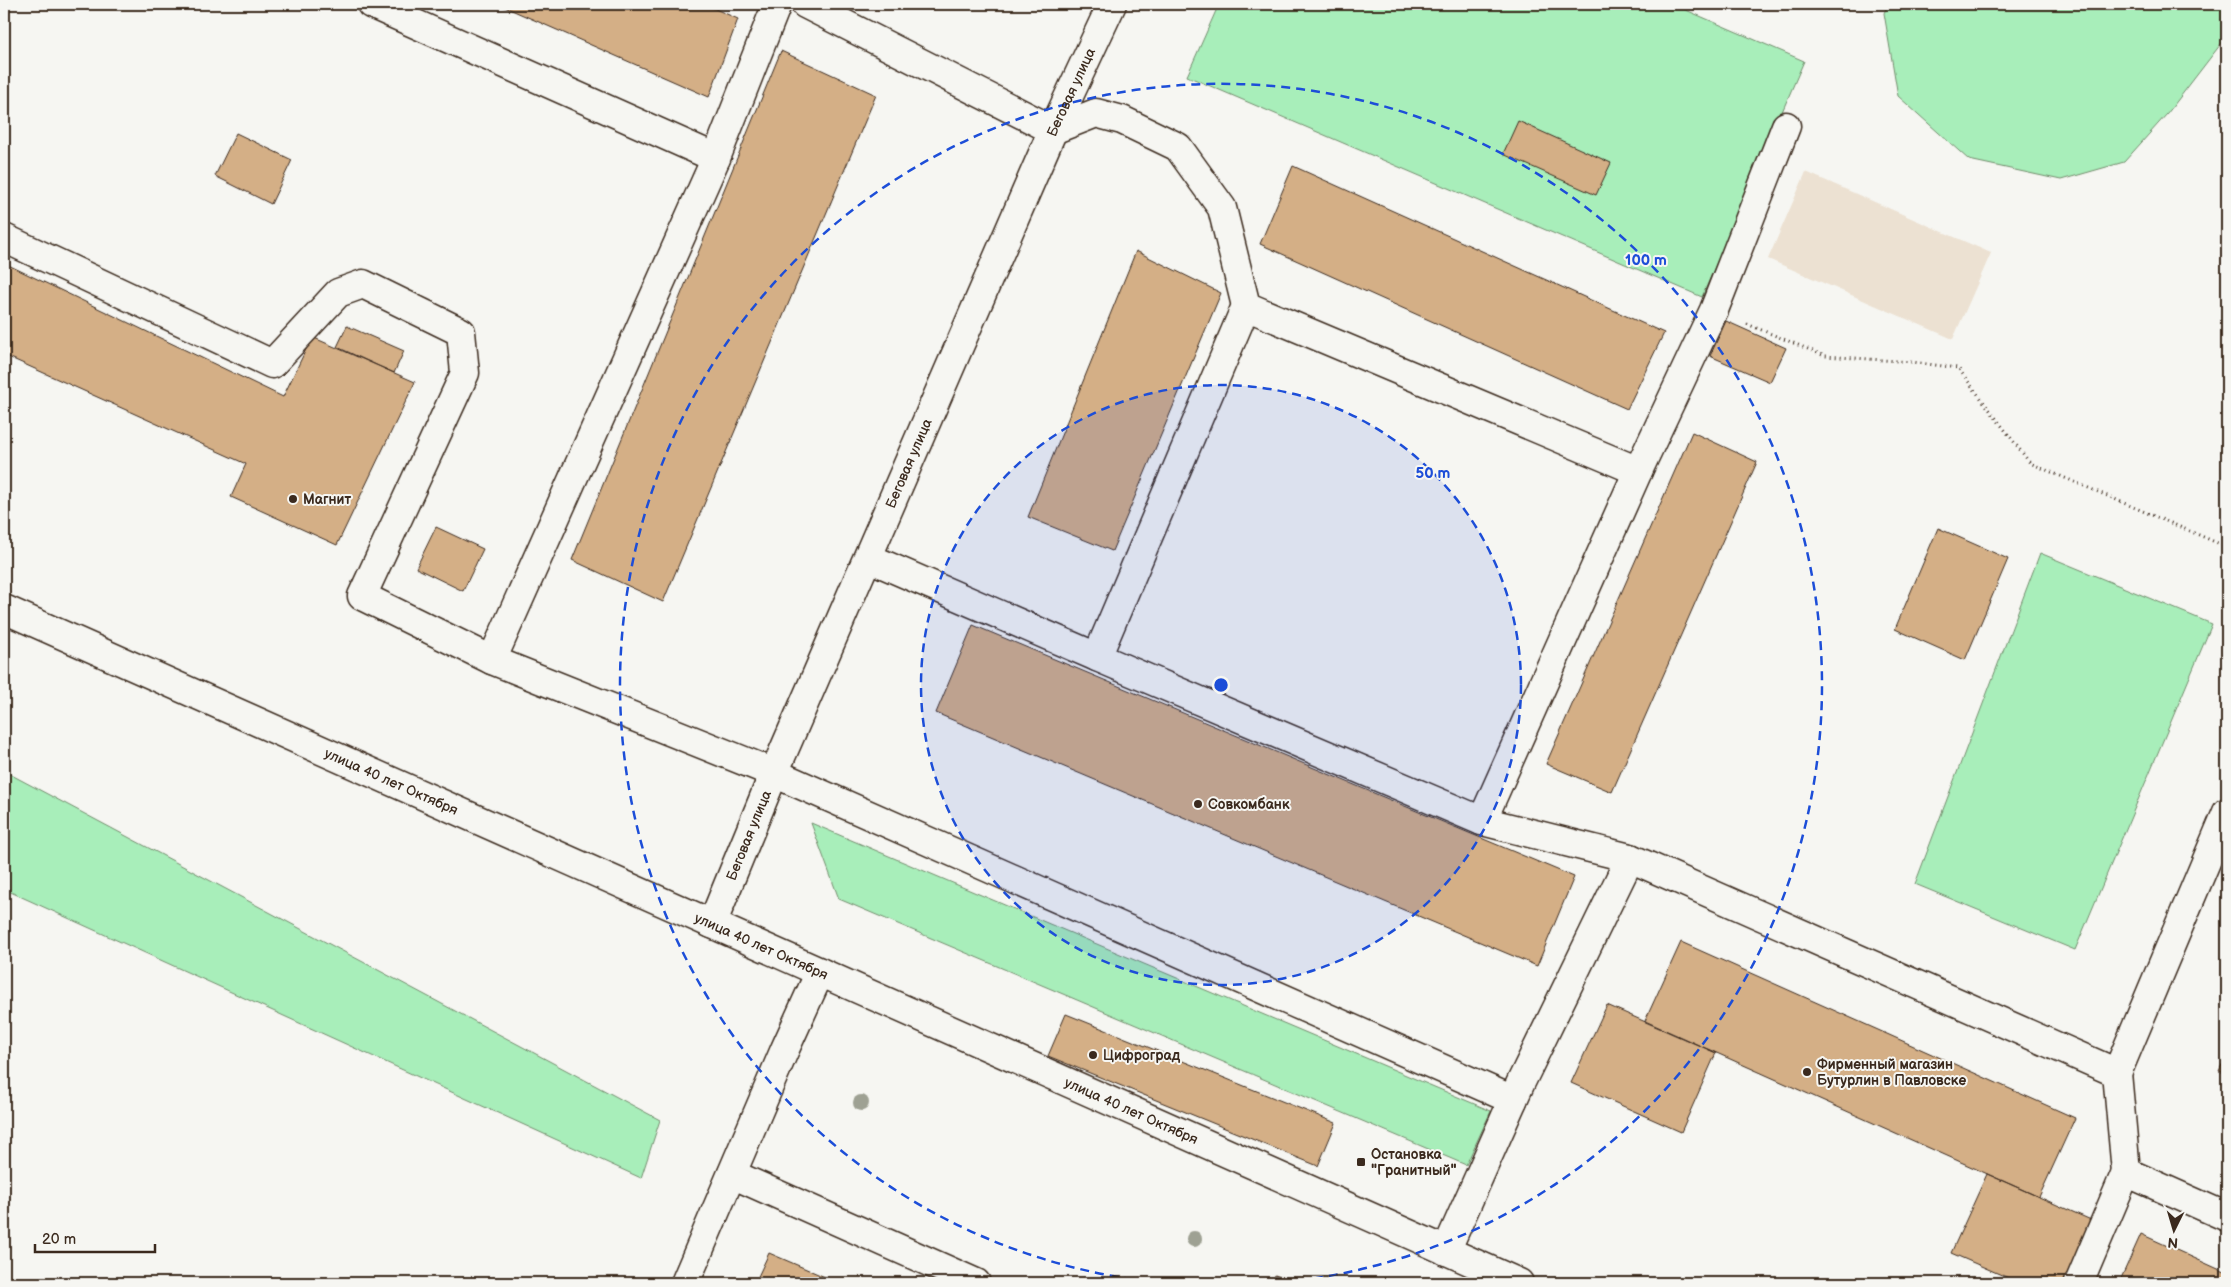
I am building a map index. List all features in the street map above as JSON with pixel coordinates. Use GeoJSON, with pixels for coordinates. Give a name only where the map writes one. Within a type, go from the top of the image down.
{"type":"FeatureCollection","features":[{"type":"Feature","properties":{"kind":"street"},"geometry":{"type":"LineString","coordinates":[[371,4],[716,158]]}},
{"type":"Feature","properties":{"kind":"street"},"geometry":{"type":"LineString","coordinates":[[492,660],[716,158],[777,4]]}},
{"type":"Feature","properties":{"kind":"street"},"geometry":{"type":"LineString","coordinates":[[805,4],[1053,130],[1096,113],[1122,120],[1178,147],[1222,208],[1246,306],[1097,658]]}},
{"type":"Feature","properties":{"kind":"street","name":"Беговая улица"},"geometry":{"type":"LineString","coordinates":[[712,924],[774,774],[1053,130],[1112,4]]}},
{"type":"Feature","properties":{"kind":"street"},"geometry":{"type":"LineString","coordinates":[[1482,821],[1638,471],[1714,310],[1786,126]]}},
{"type":"Feature","properties":{"kind":"street"},"geometry":{"type":"LineString","coordinates":[[4,238],[272,364],[338,292],[363,284],[461,332],[465,373],[362,596],[492,660],[774,774],[1513,1100]]}},
{"type":"Feature","properties":{"kind":"street"},"geometry":{"type":"LineString","coordinates":[[1246,306],[1638,471]]}},
{"type":"Feature","properties":{"kind":"street"},"geometry":{"type":"LineString","coordinates":[[869,558],[1097,658],[1482,821],[1630,858],[2116,1073]]}},
{"type":"Feature","properties":{"kind":"street","name":"улица 40 лет Октября"},"geometry":{"type":"LineString","coordinates":[[4,609],[1519,1283]]}},
{"type":"Feature","properties":{"kind":"street"},"geometry":{"type":"LineString","coordinates":[[2079,1283],[2126,1172],[2116,1073],[2227,812]]}},
{"type":"Feature","properties":{"kind":"street"},"geometry":{"type":"LineString","coordinates":[[1446,1251],[1513,1100],[1630,858]]}},
{"type":"Feature","properties":{"kind":"street"},"geometry":{"type":"LineString","coordinates":[[685,1283],[820,972]]}},
{"type":"Feature","properties":{"kind":"street"},"geometry":{"type":"LineString","coordinates":[[2126,1172],[2227,1218]]}},
{"type":"Feature","properties":{"kind":"street"},"geometry":{"type":"LineString","coordinates":[[732,1174],[976,1283]]}},
{"type":"Feature","properties":{"kind":"path"},"geometry":{"type":"LineString","coordinates":[[1714,310],[1826,356],[1912,362],[1958,368],[2030,463],[2227,547]]}},
{"type":"Feature","properties":{"kind":"shaded area"},"geometry":{"type":"Polygon","coordinates":[[[1806,172],[1991,253],[1953,339],[1768,259],[1806,172]]]}},
{"type":"Feature","properties":{"kind":"green space"},"geometry":{"type":"Polygon","coordinates":[[[1219,4],[1672,4],[1804,61],[1702,297],[1187,76],[1219,4]]]}},
{"type":"Feature","properties":{"kind":"green space"},"geometry":{"type":"Polygon","coordinates":[[[1888,4],[2227,4],[2227,36],[2167,114],[2124,162],[2061,180],[1969,160],[1898,96],[1884,13],[1888,4]]]}},
{"type":"Feature","properties":{"kind":"green space"},"geometry":{"type":"Polygon","coordinates":[[[2040,553],[2212,624],[2075,950],[1915,884],[2040,553]]]}},
{"type":"Feature","properties":{"kind":"green space"},"geometry":{"type":"Polygon","coordinates":[[[4,771],[660,1120],[641,1178],[4,889],[4,771]]]}},
{"type":"Feature","properties":{"kind":"green space"},"geometry":{"type":"Polygon","coordinates":[[[811,823],[1491,1111],[1466,1165],[839,899],[811,823]]]}},
{"type":"Feature","properties":{"kind":"building"},"geometry":{"type":"Polygon","coordinates":[[[498,4],[704,4],[738,19],[709,97],[498,4]]]}},
{"type":"Feature","properties":{"kind":"building"},"geometry":{"type":"Polygon","coordinates":[[[781,51],[876,95],[663,602],[572,560],[781,51]]]}},
{"type":"Feature","properties":{"kind":"building"},"geometry":{"type":"Polygon","coordinates":[[[1518,121],[1611,163],[1596,195],[1503,154],[1518,121]]]}},
{"type":"Feature","properties":{"kind":"building"},"geometry":{"type":"Polygon","coordinates":[[[236,133],[292,160],[271,204],[215,176],[236,133]]]}},
{"type":"Feature","properties":{"kind":"building"},"geometry":{"type":"Polygon","coordinates":[[[1293,166],[1664,333],[1627,409],[1260,244],[1293,166]]]}},
{"type":"Feature","properties":{"kind":"building"},"geometry":{"type":"Polygon","coordinates":[[[1136,251],[1221,293],[1112,551],[1028,517],[1136,251]]]}},
{"type":"Feature","properties":{"kind":"building"},"geometry":{"type":"Polygon","coordinates":[[[4,263],[283,397],[312,337],[415,382],[337,545],[231,497],[246,464],[4,355],[4,263]]]}},
{"type":"Feature","properties":{"kind":"building"},"geometry":{"type":"Polygon","coordinates":[[[1726,321],[1786,348],[1770,382],[1710,356],[1726,321]]]}},
{"type":"Feature","properties":{"kind":"building"},"geometry":{"type":"Polygon","coordinates":[[[347,326],[404,351],[394,373],[337,347],[347,326]]]}},
{"type":"Feature","properties":{"kind":"building"},"geometry":{"type":"Polygon","coordinates":[[[1692,432],[1757,462],[1612,792],[1546,764],[1692,432]]]}},
{"type":"Feature","properties":{"kind":"building"},"geometry":{"type":"Polygon","coordinates":[[[436,527],[483,549],[463,591],[416,568],[436,527]]]}},
{"type":"Feature","properties":{"kind":"building"},"geometry":{"type":"Polygon","coordinates":[[[1938,528],[2008,559],[1965,660],[1895,629],[1938,528]]]}},
{"type":"Feature","properties":{"kind":"building"},"geometry":{"type":"Polygon","coordinates":[[[973,625],[1574,877],[1537,966],[936,713],[973,625]]]}},
{"type":"Feature","properties":{"kind":"building"},"geometry":{"type":"Polygon","coordinates":[[[1681,942],[2075,1118],[2039,1197],[1645,1021],[1681,942]]]}},
{"type":"Feature","properties":{"kind":"building"},"geometry":{"type":"Polygon","coordinates":[[[1607,1005],[1716,1053],[1681,1132],[1571,1083],[1607,1005]]]}},
{"type":"Feature","properties":{"kind":"building"},"geometry":{"type":"Polygon","coordinates":[[[1066,1014],[1336,1123],[1318,1166],[1048,1056],[1066,1014]]]}},
{"type":"Feature","properties":{"kind":"building"},"geometry":{"type":"Polygon","coordinates":[[[2227,1054],[2227,1074],[2219,1071],[2227,1054]]]}},
{"type":"Feature","properties":{"kind":"building"},"geometry":{"type":"Polygon","coordinates":[[[1987,1174],[2091,1220],[2063,1283],[2020,1283],[1951,1253],[1987,1174]]]}},
{"type":"Feature","properties":{"kind":"building"},"geometry":{"type":"Polygon","coordinates":[[[2141,1234],[2227,1273],[2227,1283],[2119,1283],[2141,1234]]]}},
{"type":"Feature","properties":{"kind":"building"},"geometry":{"type":"Polygon","coordinates":[[[769,1253],[839,1283],[755,1283],[769,1253]]]}},
{"type":"Feature","properties":{"kind":"building"},"geometry":{"type":"Polygon","coordinates":[[[1275,1275],[1295,1283],[1272,1283],[1275,1275]]]}},
{"type":"Feature","properties":{"kind":"place","name":"Магнит"},"geometry":{"type":"Point","coordinates":[293,499]}},
{"type":"Feature","properties":{"kind":"place","name":"Совкомбанк"},"geometry":{"type":"Point","coordinates":[1198,804]}},
{"type":"Feature","properties":{"kind":"place","name":"Цифроград"},"geometry":{"type":"Point","coordinates":[1093,1055]}},
{"type":"Feature","properties":{"kind":"place","name":"Фирменный магазин Бутурлин в Павловске"},"geometry":{"type":"Point","coordinates":[1807,1072]}},
{"type":"Feature","properties":{"kind":"place","name":"Остановка \"Гранитный\""},"geometry":{"type":"Point","coordinates":[1361,1162]}}]}
